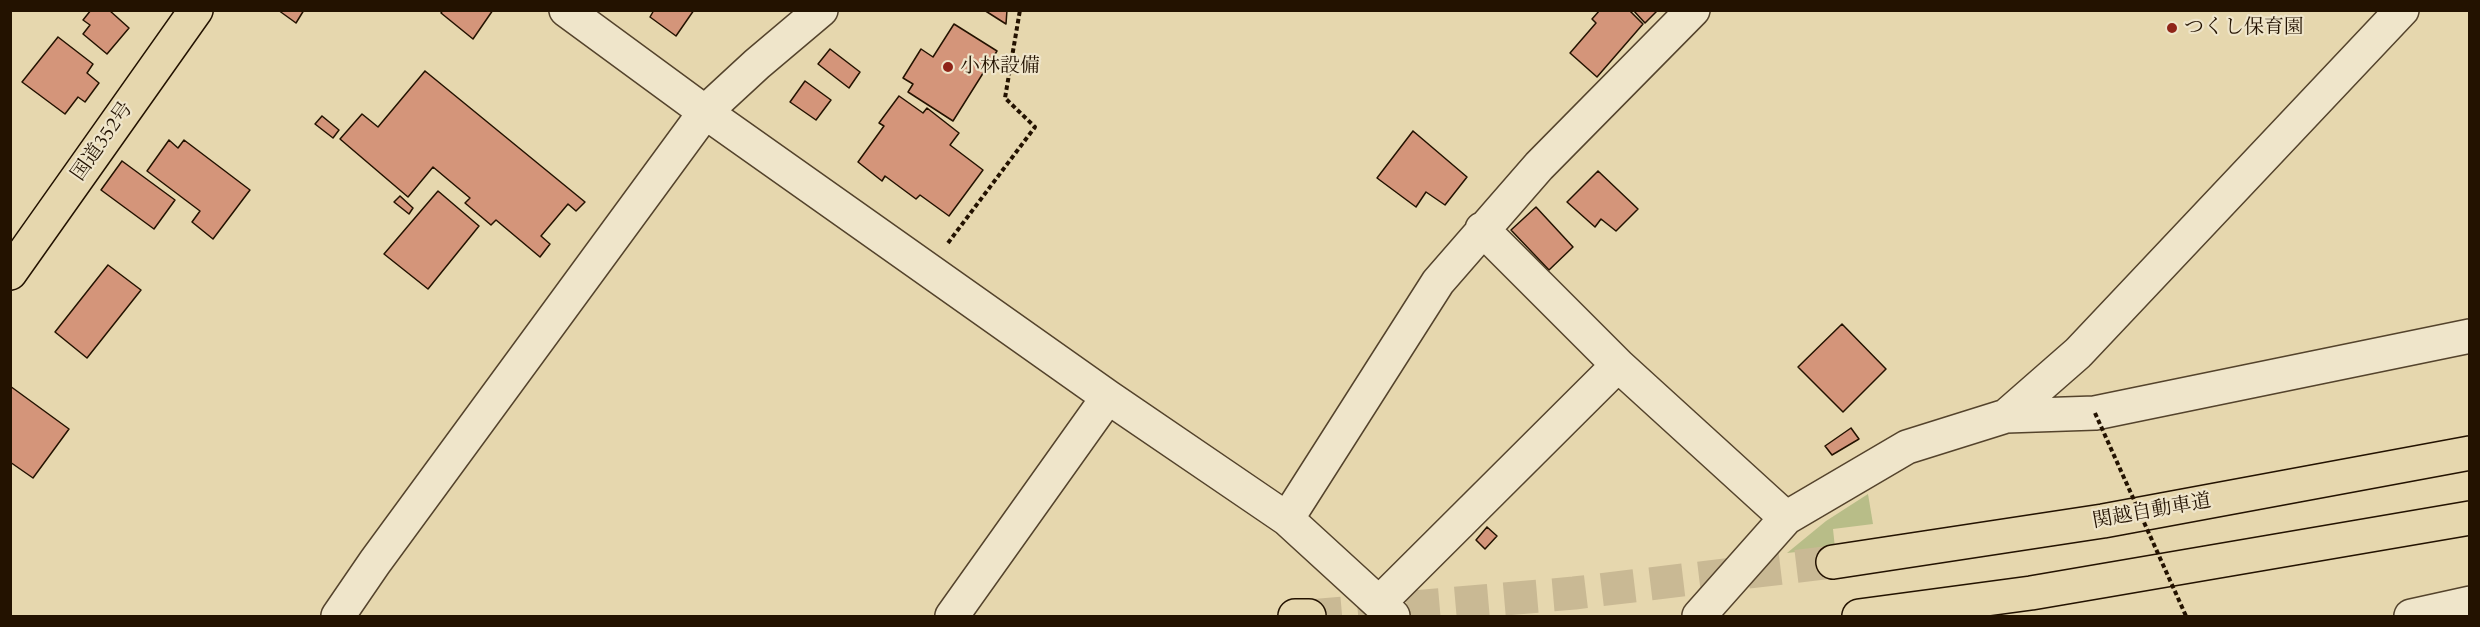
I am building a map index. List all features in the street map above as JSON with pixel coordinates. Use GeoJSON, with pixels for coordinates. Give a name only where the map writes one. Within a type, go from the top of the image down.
{"type":"FeatureCollection","features":[{"type":"Feature","properties":{"kind":"highway","name":"国道352号"},"geometry":{"type":"LineString","coordinates":[[10,273],[196,10]]}},
{"type":"Feature","properties":{"kind":"highway","name":"関越自動車道"},"geometry":{"type":"LineString","coordinates":[[1833,562],[2103,521],[2469,453]]}},
{"type":"Feature","properties":{"kind":"highway"},"geometry":{"type":"LineString","coordinates":[[1859,616],[2042,591],[2469,518]]}},
{"type":"Feature","properties":{"kind":"street"},"geometry":{"type":"LineString","coordinates":[[566,10],[705,112],[1107,397],[1287,519],[1386,610],[1618,365]]}},
{"type":"Feature","properties":{"kind":"street"},"geometry":{"type":"LineString","coordinates":[[338,616],[375,562],[705,112],[821,10]]}},
{"type":"Feature","properties":{"kind":"street"},"geometry":{"type":"LineString","coordinates":[[1287,519],[1438,282],[1539,166],[1693,10]]}},
{"type":"Feature","properties":{"kind":"street"},"geometry":{"type":"LineString","coordinates":[[2006,416],[2078,353],[2402,10]]}},
{"type":"Feature","properties":{"kind":"street"},"geometry":{"type":"LineString","coordinates":[[1482,229],[1618,365],[1786,518]]}},
{"type":"Feature","properties":{"kind":"street"},"geometry":{"type":"LineString","coordinates":[[1699,616],[1786,518],[1907,447],[2006,416],[2095,413],[2469,336]]}},
{"type":"Feature","properties":{"kind":"street"},"geometry":{"type":"LineString","coordinates":[[952,616],[1107,397]]}},
{"type":"Feature","properties":{"kind":"street"},"geometry":{"type":"LineString","coordinates":[[2411,616],[2469,603]]}},
{"type":"Feature","properties":{"kind":"path"},"geometry":{"type":"LineString","coordinates":[[928,270],[1035,127],[1005,98],[1020,10]]}},
{"type":"Feature","properties":{"kind":"path"},"geometry":{"type":"LineString","coordinates":[[2095,413],[2186,616]]}},
{"type":"Feature","properties":{"kind":"green space"},"geometry":{"type":"Polygon","coordinates":[[[1868,494],[1873,524],[1833,529],[1835,548],[1787,553],[1826,521],[1868,494]]]}},
{"type":"Feature","properties":{"kind":"building"},"geometry":{"type":"Polygon","coordinates":[[[91,10],[109,10],[129,28],[107,54],[83,34],[90,25],[83,20],[91,10]]]}},
{"type":"Feature","properties":{"kind":"building"},"geometry":{"type":"Polygon","coordinates":[[[278,10],[304,10],[296,23],[278,10]]]}},
{"type":"Feature","properties":{"kind":"building"},"geometry":{"type":"Polygon","coordinates":[[[443,10],[493,10],[473,39],[441,13],[443,10]]]}},
{"type":"Feature","properties":{"kind":"building"},"geometry":{"type":"Polygon","coordinates":[[[654,10],[694,10],[676,36],[650,17],[654,10]]]}},
{"type":"Feature","properties":{"kind":"building"},"geometry":{"type":"Polygon","coordinates":[[[984,10],[1007,10],[1006,24],[984,10]]]}},
{"type":"Feature","properties":{"kind":"building"},"geometry":{"type":"Polygon","coordinates":[[[1600,10],[1629,10],[1643,24],[1597,77],[1570,53],[1596,23],[1592,19],[1600,10]]]}},
{"type":"Feature","properties":{"kind":"building"},"geometry":{"type":"Polygon","coordinates":[[[1633,10],[1658,10],[1645,23],[1633,10]]]}},
{"type":"Feature","properties":{"kind":"building","name":"小林設備"},"geometry":{"type":"Polygon","coordinates":[[[954,24],[997,51],[953,121],[908,92],[913,84],[903,78],[921,49],[933,57],[954,24]]]}},
{"type":"Feature","properties":{"kind":"building"},"geometry":{"type":"Polygon","coordinates":[[[58,37],[93,64],[87,73],[99,83],[85,102],[78,97],[65,114],[22,82],[58,37]]]}},
{"type":"Feature","properties":{"kind":"building"},"geometry":{"type":"Polygon","coordinates":[[[830,49],[860,72],[849,88],[818,64],[830,49]]]}},
{"type":"Feature","properties":{"kind":"building"},"geometry":{"type":"Polygon","coordinates":[[[425,71],[585,202],[576,211],[568,204],[541,236],[550,244],[540,257],[496,220],[491,225],[465,203],[470,198],[433,167],[408,197],[340,139],[362,114],[378,127],[425,71]]]}},
{"type":"Feature","properties":{"kind":"building"},"geometry":{"type":"Polygon","coordinates":[[[805,81],[831,100],[816,120],[790,102],[805,81]]]}},
{"type":"Feature","properties":{"kind":"building"},"geometry":{"type":"Polygon","coordinates":[[[899,96],[923,113],[927,108],[959,133],[950,145],[983,170],[949,216],[920,195],[916,199],[885,176],[882,181],[858,162],[884,126],[879,123],[899,96]]]}},
{"type":"Feature","properties":{"kind":"building"},"geometry":{"type":"Polygon","coordinates":[[[322,116],[339,130],[333,138],[315,124],[322,116]]]}},
{"type":"Feature","properties":{"kind":"building"},"geometry":{"type":"Polygon","coordinates":[[[1413,131],[1467,177],[1445,205],[1426,192],[1416,207],[1377,178],[1413,131]]]}},
{"type":"Feature","properties":{"kind":"building"},"geometry":{"type":"Polygon","coordinates":[[[169,140],[178,148],[184,140],[250,190],[213,239],[192,222],[200,211],[147,171],[169,140]]]}},
{"type":"Feature","properties":{"kind":"building"},"geometry":{"type":"Polygon","coordinates":[[[122,161],[175,200],[154,229],[101,190],[122,161]]]}},
{"type":"Feature","properties":{"kind":"building"},"geometry":{"type":"Polygon","coordinates":[[[1598,171],[1638,209],[1616,231],[1601,219],[1595,227],[1567,202],[1598,171]]]}},
{"type":"Feature","properties":{"kind":"building"},"geometry":{"type":"Polygon","coordinates":[[[438,191],[479,226],[428,289],[384,254],[438,191]]]}},
{"type":"Feature","properties":{"kind":"building"},"geometry":{"type":"Polygon","coordinates":[[[400,196],[413,208],[409,214],[394,202],[400,196]]]}},
{"type":"Feature","properties":{"kind":"building"},"geometry":{"type":"Polygon","coordinates":[[[1536,207],[1573,247],[1549,270],[1511,230],[1536,207]]]}},
{"type":"Feature","properties":{"kind":"building"},"geometry":{"type":"Polygon","coordinates":[[[108,265],[141,290],[87,358],[55,332],[108,265]]]}},
{"type":"Feature","properties":{"kind":"building"},"geometry":{"type":"Polygon","coordinates":[[[1842,324],[1886,369],[1843,412],[1798,367],[1842,324]]]}},
{"type":"Feature","properties":{"kind":"building"},"geometry":{"type":"Polygon","coordinates":[[[10,386],[69,429],[33,478],[10,462],[10,386]]]}},
{"type":"Feature","properties":{"kind":"building"},"geometry":{"type":"Polygon","coordinates":[[[1851,428],[1859,439],[1832,455],[1825,446],[1851,428]]]}},
{"type":"Feature","properties":{"kind":"building"},"geometry":{"type":"Polygon","coordinates":[[[1487,527],[1497,536],[1485,549],[1476,540],[1487,527]]]}},
{"type":"Feature","properties":{"kind":"tunnel"},"geometry":{"type":"LineString","coordinates":[[1309,616],[1574,593],[1833,562]]}},
{"type":"Feature","properties":{"kind":"place","name":"つくし保育園"},"geometry":{"type":"Point","coordinates":[2172,28]}},
{"type":"Feature","properties":{"kind":"place","name":"小林設備"},"geometry":{"type":"Point","coordinates":[948,67]}}]}
